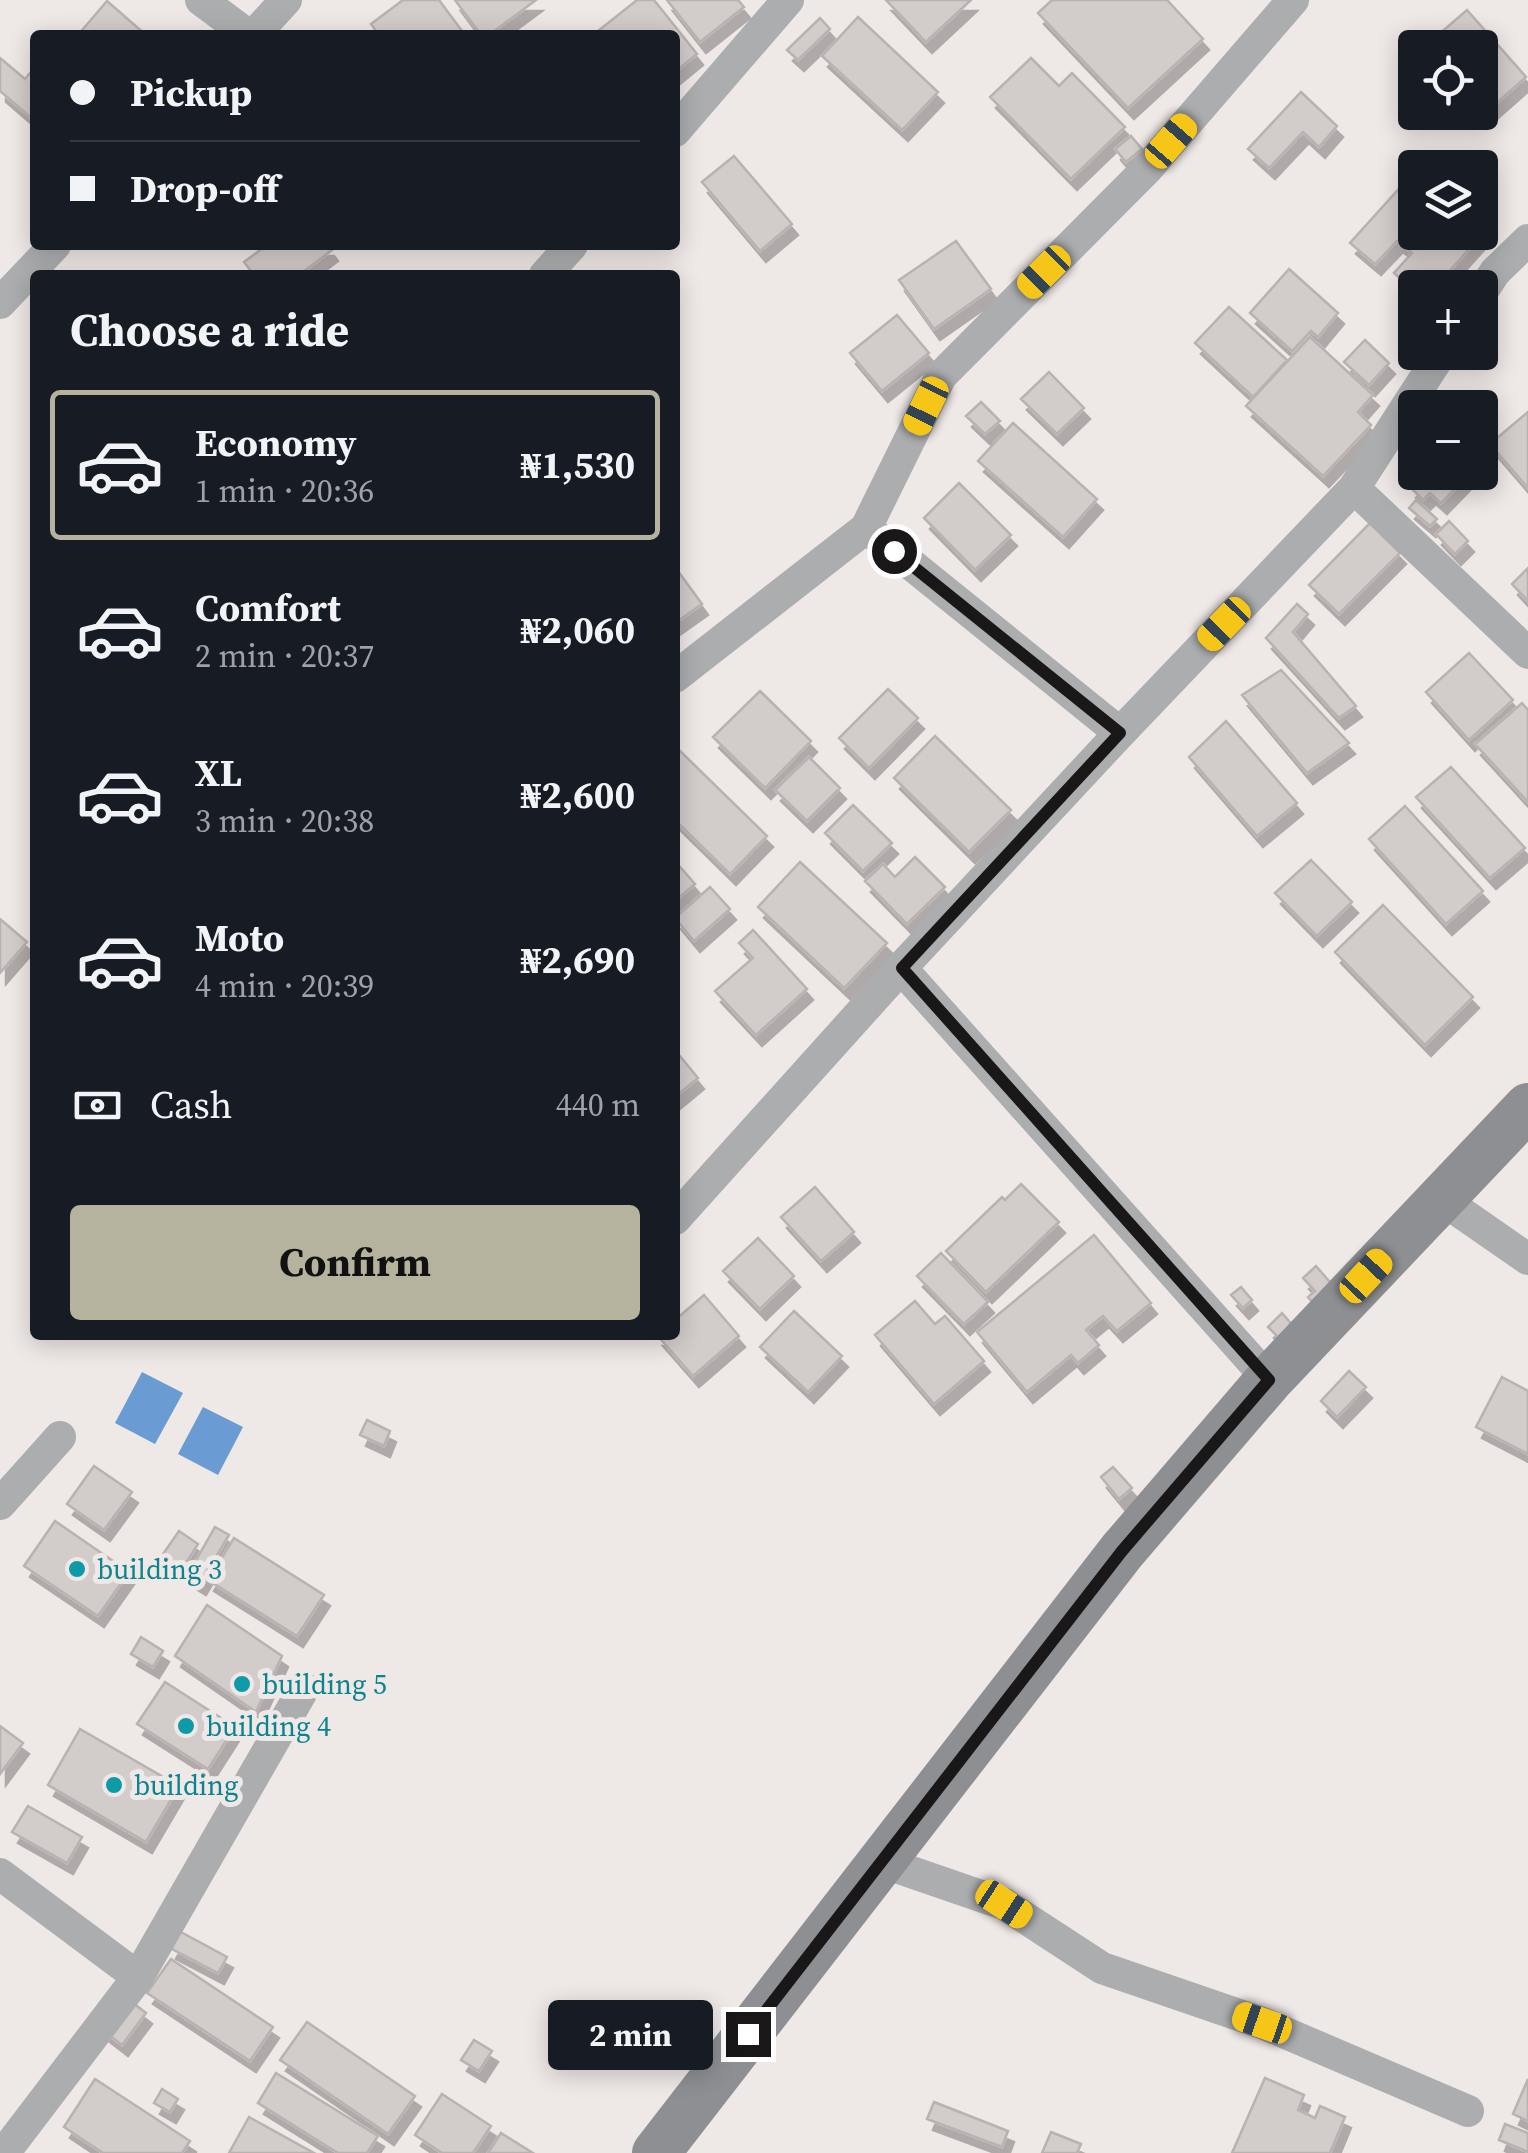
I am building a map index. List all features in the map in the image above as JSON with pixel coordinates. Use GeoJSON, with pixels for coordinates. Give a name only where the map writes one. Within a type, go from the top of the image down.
{"type":"FeatureCollection","features":[{"type":"Feature","properties":{"kind":"main road"},"geometry":{"type":"LineString","coordinates":[[660,2152],[1122,1551],[1269,1380],[1528,1107]]}},
{"type":"Feature","properties":{"kind":"street"},"geometry":{"type":"LineString","coordinates":[[201,0],[243,30]]}},
{"type":"Feature","properties":{"kind":"street"},"geometry":{"type":"LineString","coordinates":[[255,30],[286,0]]}},
{"type":"Feature","properties":{"kind":"street"},"geometry":{"type":"LineString","coordinates":[[680,125],[788,0]]}},
{"type":"Feature","properties":{"kind":"street"},"geometry":{"type":"LineString","coordinates":[[680,673],[866,528],[941,376],[1146,169],[1293,0]]}},
{"type":"Feature","properties":{"kind":"street"},"geometry":{"type":"LineString","coordinates":[[1497,270],[1528,240]]}},
{"type":"Feature","properties":{"kind":"street"},"geometry":{"type":"LineString","coordinates":[[32,270],[50,250]]}},
{"type":"Feature","properties":{"kind":"street"},"geometry":{"type":"LineString","coordinates":[[550,270],[568,250]]}},
{"type":"Feature","properties":{"kind":"street"},"geometry":{"type":"LineString","coordinates":[[0,304],[30,272]]}},
{"type":"Feature","properties":{"kind":"street"},"geometry":{"type":"LineString","coordinates":[[680,1212],[1120,733],[1354,488],[1430,370]]}},
{"type":"Feature","properties":{"kind":"street"},"geometry":{"type":"LineString","coordinates":[[1354,488],[1528,652]]}},
{"type":"Feature","properties":{"kind":"street"},"geometry":{"type":"LineString","coordinates":[[866,528],[1120,733]]}},
{"type":"Feature","properties":{"kind":"street"},"geometry":{"type":"LineString","coordinates":[[902,968],[1269,1380]]}},
{"type":"Feature","properties":{"kind":"street"},"geometry":{"type":"LineString","coordinates":[[1440,1198],[1528,1259]]}},
{"type":"Feature","properties":{"kind":"street"},"geometry":{"type":"LineString","coordinates":[[0,1504],[60,1437]]}},
{"type":"Feature","properties":{"kind":"street"},"geometry":{"type":"LineString","coordinates":[[4,2153],[138,1977],[304,1688]]}},
{"type":"Feature","properties":{"kind":"street"},"geometry":{"type":"LineString","coordinates":[[882,1862],[1004,1904],[1102,1968],[1262,2023],[1468,2111]]}},
{"type":"Feature","properties":{"kind":"street"},"geometry":{"type":"LineString","coordinates":[[0,1874],[138,1977]]}},
{"type":"Feature","properties":{"kind":"water"},"geometry":{"type":"Polygon","coordinates":[[[142,1372],[183,1393],[155,1444],[115,1423],[142,1372]]]}},
{"type":"Feature","properties":{"kind":"water"},"geometry":{"type":"Polygon","coordinates":[[[203,1407],[243,1427],[218,1475],[178,1454],[203,1407]]]}},
{"type":"Feature","properties":{"kind":"building"},"geometry":{"type":"Polygon","coordinates":[[[403,0],[439,0],[461,30],[375,30],[371,24],[403,0]]]}},
{"type":"Feature","properties":{"kind":"building"},"geometry":{"type":"Polygon","coordinates":[[[455,0],[536,0],[496,30],[477,30],[455,0]]]}},
{"type":"Feature","properties":{"kind":"building"},"geometry":{"type":"Polygon","coordinates":[[[637,0],[654,0],[678,30],[599,30],[637,0]]]}},
{"type":"Feature","properties":{"kind":"building"},"geometry":{"type":"Polygon","coordinates":[[[667,0],[738,0],[744,7],[700,42],[667,0]]]}},
{"type":"Feature","properties":{"kind":"building"},"geometry":{"type":"Polygon","coordinates":[[[886,0],[971,0],[926,42],[886,0]]]}},
{"type":"Feature","properties":{"kind":"building"},"geometry":{"type":"Polygon","coordinates":[[[1052,0],[1167,0],[1203,39],[1128,108],[1038,13],[1052,0]]]}},
{"type":"Feature","properties":{"kind":"building"},"geometry":{"type":"Polygon","coordinates":[[[107,1],[140,30],[82,30],[107,1]]]}},
{"type":"Feature","properties":{"kind":"building"},"geometry":{"type":"Polygon","coordinates":[[[1467,10],[1485,30],[1444,30],[1467,10]]]}},
{"type":"Feature","properties":{"kind":"building"},"geometry":{"type":"Polygon","coordinates":[[[858,17],[938,92],[902,130],[822,56],[858,17]]]}},
{"type":"Feature","properties":{"kind":"building"},"geometry":{"type":"Polygon","coordinates":[[[820,18],[830,29],[798,60],[787,50],[820,18]]]}},
{"type":"Feature","properties":{"kind":"building"},"geometry":{"type":"Polygon","coordinates":[[[680,33],[697,54],[680,68],[680,33]]]}},
{"type":"Feature","properties":{"kind":"building"},"geometry":{"type":"Polygon","coordinates":[[[1498,45],[1526,77],[1498,102],[1498,45]]]}},
{"type":"Feature","properties":{"kind":"building"},"geometry":{"type":"Polygon","coordinates":[[[0,58],[25,79],[30,73],[30,117],[0,91],[0,58]]]}},
{"type":"Feature","properties":{"kind":"building"},"geometry":{"type":"Polygon","coordinates":[[[1031,58],[1059,86],[1072,73],[1125,127],[1071,179],[990,97],[1031,58]]]}},
{"type":"Feature","properties":{"kind":"building"},"geometry":{"type":"Polygon","coordinates":[[[1301,92],[1337,126],[1319,147],[1303,132],[1269,168],[1248,149],[1301,92]]]}},
{"type":"Feature","properties":{"kind":"building"},"geometry":{"type":"Polygon","coordinates":[[[1131,136],[1142,149],[1126,162],[1115,149],[1131,136]]]}},
{"type":"Feature","properties":{"kind":"building"},"geometry":{"type":"Polygon","coordinates":[[[734,156],[792,224],[760,251],[702,182],[734,156]]]}},
{"type":"Feature","properties":{"kind":"building"},"geometry":{"type":"Polygon","coordinates":[[[1398,190],[1398,242],[1375,264],[1350,243],[1398,190]]]}},
{"type":"Feature","properties":{"kind":"building"},"geometry":{"type":"Polygon","coordinates":[[[956,241],[991,289],[934,329],[899,280],[956,241]]]}},
{"type":"Feature","properties":{"kind":"building"},"geometry":{"type":"Polygon","coordinates":[[[260,250],[332,250],[306,270],[250,270],[244,262],[260,250]]]}},
{"type":"Feature","properties":{"kind":"building"},"geometry":{"type":"Polygon","coordinates":[[[1408,250],[1468,250],[1450,270],[1398,270],[1398,277],[1394,273],[1412,253],[1408,250]]]}},
{"type":"Feature","properties":{"kind":"building"},"geometry":{"type":"Polygon","coordinates":[[[1289,269],[1338,313],[1318,337],[1311,331],[1292,351],[1250,313],[1289,269]]]}},
{"type":"Feature","properties":{"kind":"building"},"geometry":{"type":"Polygon","coordinates":[[[1229,307],[1287,360],[1253,397],[1195,343],[1229,307]]]}},
{"type":"Feature","properties":{"kind":"building"},"geometry":{"type":"Polygon","coordinates":[[[897,315],[929,353],[882,391],[850,353],[897,315]]]}},
{"type":"Feature","properties":{"kind":"building"},"geometry":{"type":"Polygon","coordinates":[[[1310,337],[1373,395],[1358,412],[1371,425],[1323,476],[1246,406],[1310,337]]]}},
{"type":"Feature","properties":{"kind":"building"},"geometry":{"type":"Polygon","coordinates":[[[1365,340],[1389,363],[1369,385],[1344,362],[1365,340]]]}},
{"type":"Feature","properties":{"kind":"building"},"geometry":{"type":"Polygon","coordinates":[[[1049,372],[1084,408],[1057,434],[1021,399],[1049,372]]]}},
{"type":"Feature","properties":{"kind":"building"},"geometry":{"type":"Polygon","coordinates":[[[981,402],[1000,421],[985,434],[966,416],[981,402]]]}},
{"type":"Feature","properties":{"kind":"building"},"geometry":{"type":"Polygon","coordinates":[[[1528,412],[1528,488],[1498,453],[1498,437],[1528,412]]]}},
{"type":"Feature","properties":{"kind":"building"},"geometry":{"type":"Polygon","coordinates":[[[1013,423],[1097,499],[1063,537],[978,461],[1013,423]]]}},
{"type":"Feature","properties":{"kind":"building"},"geometry":{"type":"Polygon","coordinates":[[[959,483],[1011,535],[975,570],[924,518],[959,483]]]}},
{"type":"Feature","properties":{"kind":"building"},"geometry":{"type":"Polygon","coordinates":[[[1413,490],[1454,490],[1441,503],[1430,493],[1423,500],[1413,490]]]}},
{"type":"Feature","properties":{"kind":"building"},"geometry":{"type":"Polygon","coordinates":[[[1416,500],[1437,519],[1430,526],[1409,508],[1416,500]]]}},
{"type":"Feature","properties":{"kind":"building"},"geometry":{"type":"Polygon","coordinates":[[[1449,521],[1468,541],[1455,554],[1436,534],[1449,521]]]}},
{"type":"Feature","properties":{"kind":"building"},"geometry":{"type":"Polygon","coordinates":[[[1370,523],[1400,553],[1339,614],[1309,585],[1370,523]]]}},
{"type":"Feature","properties":{"kind":"building"},"geometry":{"type":"Polygon","coordinates":[[[1528,568],[1528,601],[1512,584],[1528,568]]]}},
{"type":"Feature","properties":{"kind":"building"},"geometry":{"type":"Polygon","coordinates":[[[680,574],[702,604],[680,619],[680,574]]]}},
{"type":"Feature","properties":{"kind":"building"},"geometry":{"type":"Polygon","coordinates":[[[1297,604],[1308,614],[1293,632],[1356,706],[1339,718],[1266,638],[1297,604]]]}},
{"type":"Feature","properties":{"kind":"building"},"geometry":{"type":"Polygon","coordinates":[[[1469,653],[1513,700],[1469,740],[1426,692],[1469,653]]]}},
{"type":"Feature","properties":{"kind":"building"},"geometry":{"type":"Polygon","coordinates":[[[1281,670],[1349,743],[1307,773],[1242,695],[1281,670]]]}},
{"type":"Feature","properties":{"kind":"building"},"geometry":{"type":"Polygon","coordinates":[[[888,689],[918,718],[869,768],[839,738],[888,689]]]}},
{"type":"Feature","properties":{"kind":"building"},"geometry":{"type":"Polygon","coordinates":[[[760,691],[811,741],[765,788],[713,737],[760,691]]]}},
{"type":"Feature","properties":{"kind":"building"},"geometry":{"type":"Polygon","coordinates":[[[1522,703],[1528,710],[1528,802],[1475,744],[1522,703]]]}},
{"type":"Feature","properties":{"kind":"building"},"geometry":{"type":"Polygon","coordinates":[[[1226,721],[1297,803],[1257,836],[1189,757],[1226,721]]]}},
{"type":"Feature","properties":{"kind":"building"},"geometry":{"type":"Polygon","coordinates":[[[935,736],[1011,810],[969,852],[894,778],[935,736]]]}},
{"type":"Feature","properties":{"kind":"building"},"geometry":{"type":"Polygon","coordinates":[[[680,751],[767,836],[730,874],[680,825],[680,751]]]}},
{"type":"Feature","properties":{"kind":"building"},"geometry":{"type":"Polygon","coordinates":[[[809,757],[840,788],[807,821],[775,790],[809,757]]]}},
{"type":"Feature","properties":{"kind":"building"},"geometry":{"type":"Polygon","coordinates":[[[1451,767],[1525,848],[1490,878],[1416,797],[1451,767]]]}},
{"type":"Feature","properties":{"kind":"building"},"geometry":{"type":"Polygon","coordinates":[[[853,805],[892,843],[863,871],[825,833],[853,805]]]}},
{"type":"Feature","properties":{"kind":"building"},"geometry":{"type":"Polygon","coordinates":[[[1405,806],[1483,891],[1446,924],[1369,839],[1405,806]]]}},
{"type":"Feature","properties":{"kind":"building"},"geometry":{"type":"Polygon","coordinates":[[[915,857],[945,887],[907,924],[865,881],[883,864],[895,877],[915,857]]]}},
{"type":"Feature","properties":{"kind":"building"},"geometry":{"type":"Polygon","coordinates":[[[1311,860],[1352,902],[1317,936],[1275,893],[1311,860]]]}},
{"type":"Feature","properties":{"kind":"building"},"geometry":{"type":"Polygon","coordinates":[[[800,862],[887,943],[844,988],[758,907],[800,862]]]}},
{"type":"Feature","properties":{"kind":"building"},"geometry":{"type":"Polygon","coordinates":[[[680,867],[695,884],[680,897],[680,867]]]}},
{"type":"Feature","properties":{"kind":"building"},"geometry":{"type":"Polygon","coordinates":[[[710,887],[730,909],[694,941],[680,924],[680,914],[710,887]]]}},
{"type":"Feature","properties":{"kind":"building"},"geometry":{"type":"Polygon","coordinates":[[[1383,905],[1473,997],[1425,1045],[1335,952],[1383,905]]]}},
{"type":"Feature","properties":{"kind":"building"},"geometry":{"type":"Polygon","coordinates":[[[0,919],[27,942],[0,973],[0,919]]]}},
{"type":"Feature","properties":{"kind":"building"},"geometry":{"type":"Polygon","coordinates":[[[753,930],[807,989],[756,1035],[715,991],[753,958],[739,943],[753,930]]]}},
{"type":"Feature","properties":{"kind":"building"},"geometry":{"type":"Polygon","coordinates":[[[680,1056],[698,1078],[680,1093],[680,1056]]]}},
{"type":"Feature","properties":{"kind":"building"},"geometry":{"type":"Polygon","coordinates":[[[1021,1184],[1059,1222],[986,1292],[946,1251],[1021,1184]]]}},
{"type":"Feature","properties":{"kind":"building"},"geometry":{"type":"Polygon","coordinates":[[[815,1187],[854,1232],[821,1261],[781,1217],[815,1187]]]}},
{"type":"Feature","properties":{"kind":"building"},"geometry":{"type":"Polygon","coordinates":[[[1094,1235],[1151,1303],[1117,1331],[1103,1316],[1086,1330],[1099,1345],[1078,1363],[1071,1355],[1027,1392],[977,1332],[1094,1235]]]}},
{"type":"Feature","properties":{"kind":"building"},"geometry":{"type":"Polygon","coordinates":[[[758,1238],[794,1276],[760,1309],[723,1271],[758,1238]]]}},
{"type":"Feature","properties":{"kind":"building"},"geometry":{"type":"Polygon","coordinates":[[[941,1253],[988,1302],[964,1324],[917,1276],[941,1253]]]}},
{"type":"Feature","properties":{"kind":"building"},"geometry":{"type":"Polygon","coordinates":[[[1316,1266],[1335,1288],[1316,1306],[1308,1297],[1315,1291],[1303,1278],[1316,1266]]]}},
{"type":"Feature","properties":{"kind":"building"},"geometry":{"type":"Polygon","coordinates":[[[1241,1287],[1252,1300],[1243,1308],[1231,1295],[1241,1287]]]}},
{"type":"Feature","properties":{"kind":"building"},"geometry":{"type":"Polygon","coordinates":[[[704,1295],[739,1336],[693,1376],[661,1340],[680,1340],[680,1316],[704,1295]]]}},
{"type":"Feature","properties":{"kind":"building"},"geometry":{"type":"Polygon","coordinates":[[[915,1301],[935,1324],[945,1316],[984,1361],[934,1404],[875,1335],[915,1301]]]}},
{"type":"Feature","properties":{"kind":"building"},"geometry":{"type":"Polygon","coordinates":[[[794,1311],[842,1356],[808,1392],[760,1347],[794,1311]]]}},
{"type":"Feature","properties":{"kind":"building"},"geometry":{"type":"Polygon","coordinates":[[[1282,1313],[1295,1328],[1281,1340],[1268,1327],[1282,1313]]]}},
{"type":"Feature","properties":{"kind":"building"},"geometry":{"type":"Polygon","coordinates":[[[1349,1371],[1366,1387],[1337,1417],[1321,1401],[1349,1371]]]}},
{"type":"Feature","properties":{"kind":"building"},"geometry":{"type":"Polygon","coordinates":[[[1502,1377],[1528,1391],[1528,1454],[1476,1427],[1502,1377]]]}},
{"type":"Feature","properties":{"kind":"building"},"geometry":{"type":"Polygon","coordinates":[[[367,1420],[390,1431],[384,1446],[360,1435],[367,1420]]]}},
{"type":"Feature","properties":{"kind":"building"},"geometry":{"type":"Polygon","coordinates":[[[94,1466],[132,1492],[104,1530],[67,1504],[94,1466]]]}},
{"type":"Feature","properties":{"kind":"building"},"geometry":{"type":"Polygon","coordinates":[[[1113,1467],[1132,1488],[1119,1499],[1101,1477],[1113,1467]]]}},
{"type":"Feature","properties":{"kind":"building","name":"building 3"},"geometry":{"type":"Polygon","coordinates":[[[55,1521],[129,1572],[98,1616],[24,1566],[55,1521]]]}},
{"type":"Feature","properties":{"kind":"building"},"geometry":{"type":"Polygon","coordinates":[[[215,1527],[229,1535],[200,1584],[187,1576],[215,1527]]]}},
{"type":"Feature","properties":{"kind":"building"},"geometry":{"type":"Polygon","coordinates":[[[179,1531],[198,1544],[181,1571],[161,1557],[179,1531]]]}},
{"type":"Feature","properties":{"kind":"building"},"geometry":{"type":"Polygon","coordinates":[[[234,1538],[324,1595],[297,1636],[208,1580],[234,1538]]]}},
{"type":"Feature","properties":{"kind":"building","name":"building 5"},"geometry":{"type":"Polygon","coordinates":[[[207,1605],[282,1656],[256,1712],[175,1656],[207,1605]]]}},
{"type":"Feature","properties":{"kind":"building"},"geometry":{"type":"Polygon","coordinates":[[[141,1637],[163,1651],[153,1667],[131,1654],[141,1637]]]}},
{"type":"Feature","properties":{"kind":"building","name":"building 4"},"geometry":{"type":"Polygon","coordinates":[[[165,1682],[235,1727],[208,1769],[137,1724],[165,1682]]]}},
{"type":"Feature","properties":{"kind":"building"},"geometry":{"type":"Polygon","coordinates":[[[0,1726],[23,1743],[0,1774],[0,1726]]]}},
{"type":"Feature","properties":{"kind":"building","name":"building"},"geometry":{"type":"Polygon","coordinates":[[[80,1729],[179,1786],[146,1842],[48,1785],[80,1729]]]}},
{"type":"Feature","properties":{"kind":"building"},"geometry":{"type":"Polygon","coordinates":[[[28,1806],[82,1837],[67,1863],[12,1832],[28,1806]]]}},
{"type":"Feature","properties":{"kind":"building"},"geometry":{"type":"Polygon","coordinates":[[[179,1931],[227,1957],[218,1973],[170,1948],[179,1931]]]}},
{"type":"Feature","properties":{"kind":"building"},"geometry":{"type":"Polygon","coordinates":[[[171,1959],[273,2027],[250,2061],[147,1993],[171,1959]]]}},
{"type":"Feature","properties":{"kind":"building"},"geometry":{"type":"Polygon","coordinates":[[[128,1999],[146,2013],[122,2045],[104,2031],[128,1999]]]}},
{"type":"Feature","properties":{"kind":"building"},"geometry":{"type":"Polygon","coordinates":[[[307,2022],[415,2096],[388,2134],[280,2060],[307,2022]]]}},
{"type":"Feature","properties":{"kind":"building"},"geometry":{"type":"Polygon","coordinates":[[[474,2040],[492,2051],[479,2071],[461,2060],[474,2040]]]}},
{"type":"Feature","properties":{"kind":"building"},"geometry":{"type":"Polygon","coordinates":[[[276,2073],[378,2136],[367,2153],[338,2153],[258,2103],[276,2073]]]}},
{"type":"Feature","properties":{"kind":"building"},"geometry":{"type":"Polygon","coordinates":[[[1265,2078],[1304,2095],[1298,2110],[1315,2118],[1320,2106],[1345,2117],[1330,2153],[1232,2153],[1265,2078]]]}},
{"type":"Feature","properties":{"kind":"building"},"geometry":{"type":"Polygon","coordinates":[[[95,2079],[190,2141],[182,2153],[103,2153],[64,2127],[95,2079]]]}},
{"type":"Feature","properties":{"kind":"building"},"geometry":{"type":"Polygon","coordinates":[[[1528,2079],[1528,2121],[1513,2114],[1528,2079]]]}},
{"type":"Feature","properties":{"kind":"building"},"geometry":{"type":"Polygon","coordinates":[[[162,2089],[178,2099],[170,2112],[154,2103],[162,2089]]]}},
{"type":"Feature","properties":{"kind":"building"},"geometry":{"type":"Polygon","coordinates":[[[442,2094],[491,2126],[473,2153],[442,2153],[415,2135],[442,2094]]]}},
{"type":"Feature","properties":{"kind":"building"},"geometry":{"type":"Polygon","coordinates":[[[934,2102],[1008,2131],[1002,2147],[927,2119],[934,2102]]]}},
{"type":"Feature","properties":{"kind":"building"},"geometry":{"type":"Polygon","coordinates":[[[249,2117],[314,2153],[229,2153],[249,2117]]]}},
{"type":"Feature","properties":{"kind":"building"},"geometry":{"type":"Polygon","coordinates":[[[1505,2124],[1528,2133],[1528,2152],[1499,2140],[1505,2124]]]}},
{"type":"Feature","properties":{"kind":"building"},"geometry":{"type":"Polygon","coordinates":[[[1051,2132],[1081,2144],[1077,2153],[1042,2153],[1051,2132]]]}},
{"type":"Feature","properties":{"kind":"building"},"geometry":{"type":"Polygon","coordinates":[[[501,2133],[533,2153],[488,2153],[501,2133]]]}},
{"type":"Feature","properties":{"kind":"place","name":"building 3"},"geometry":{"type":"Point","coordinates":[77,1569]}},
{"type":"Feature","properties":{"kind":"place","name":"building 5"},"geometry":{"type":"Point","coordinates":[242,1684]}},
{"type":"Feature","properties":{"kind":"place","name":"building 4"},"geometry":{"type":"Point","coordinates":[186,1726]}},
{"type":"Feature","properties":{"kind":"place","name":"building"},"geometry":{"type":"Point","coordinates":[114,1785]}},
{"type":"Feature","properties":{"kind":"route"},"geometry":{"type":"LineString","coordinates":[[748,2034],[1122,1551],[1269,1380],[902,968],[1120,733],[894,551]]}}]}
